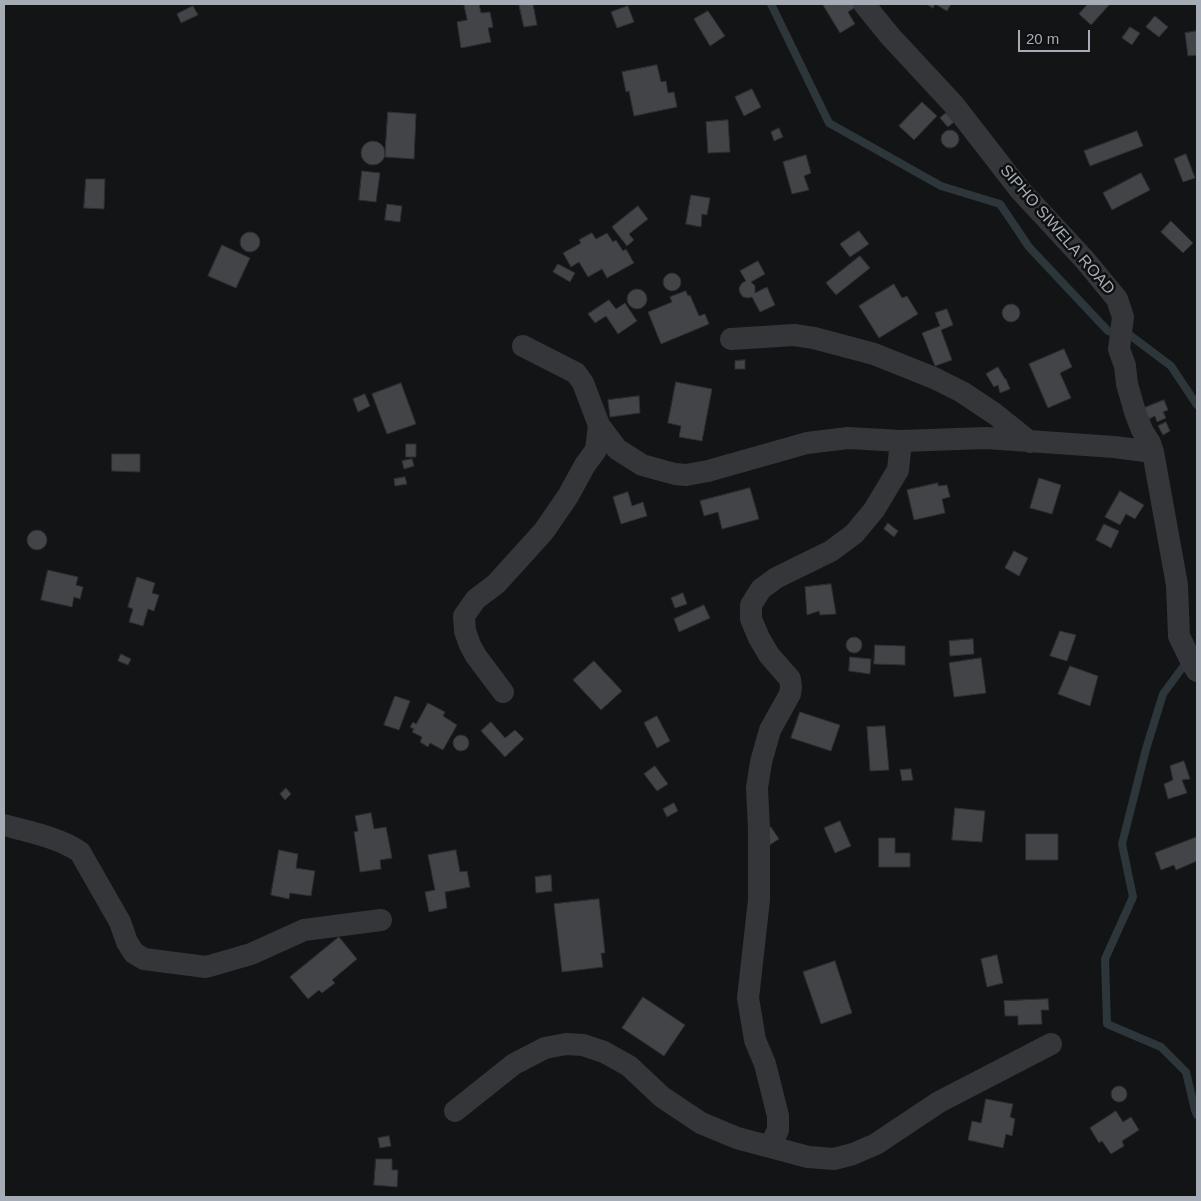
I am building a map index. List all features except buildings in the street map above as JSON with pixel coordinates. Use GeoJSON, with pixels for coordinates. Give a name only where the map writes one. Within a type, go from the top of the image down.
{"type":"FeatureCollection","features":[{"type":"Feature","properties":{"kind":"street","name":"SIPHO SIWELA ROAD"},"geometry":{"type":"LineString","coordinates":[[864,4],[890,36],[954,105],[1020,190],[1084,259],[1117,298],[1123,317],[1119,349],[1125,366],[1134,412],[1150,442],[1153,452],[1177,585],[1180,636],[1197,671]]}},
{"type":"Feature","properties":{"kind":"street"},"geometry":{"type":"LineString","coordinates":[[731,339],[794,335],[814,338],[874,354],[934,378],[962,392],[995,414],[1030,442]]}},
{"type":"Feature","properties":{"kind":"street"},"geometry":{"type":"LineString","coordinates":[[523,346],[576,373],[583,383],[599,425],[617,449],[642,465],[675,474],[686,475],[708,471],[808,443],[848,438],[901,440],[986,438],[1114,447],[1153,452]]}},
{"type":"Feature","properties":{"kind":"street"},"geometry":{"type":"LineString","coordinates":[[503,692],[470,645],[465,631],[464,616],[476,599],[496,584],[544,531],[596,450],[599,425]]}},
{"type":"Feature","properties":{"kind":"street"},"geometry":{"type":"LineString","coordinates":[[770,1146],[778,1130],[778,1116],[765,1064],[755,1040],[748,998],[759,900],[757,788],[761,762],[770,730],[790,694],[791,687],[790,679],[769,654],[759,638],[751,619],[751,605],[762,588],[782,575],[831,551],[854,534],[874,510],[898,470],[901,440]]}},
{"type":"Feature","properties":{"kind":"street"},"geometry":{"type":"LineString","coordinates":[[4,825],[55,840],[71,846],[80,852],[116,914],[127,942],[134,953],[144,959],[206,967],[251,954],[304,930],[381,920]]}},
{"type":"Feature","properties":{"kind":"street"},"geometry":{"type":"LineString","coordinates":[[456,1112],[514,1064],[545,1048],[566,1044],[583,1045],[604,1052],[629,1066],[662,1097],[701,1123],[737,1138],[808,1157],[834,1159],[853,1154],[876,1144],[939,1102],[1050,1044]]}},
{"type":"Feature","properties":{"kind":"waterway"},"geometry":{"type":"LineString","coordinates":[[771,4],[829,123],[941,186],[1000,204],[1029,247],[1108,331],[1131,336],[1171,366],[1197,405]]}},
{"type":"Feature","properties":{"kind":"waterway"},"geometry":{"type":"LineString","coordinates":[[1188,660],[1163,694],[1146,749],[1122,844],[1133,897],[1105,959],[1107,1024],[1161,1047],[1186,1072],[1197,1115]]}}]}
